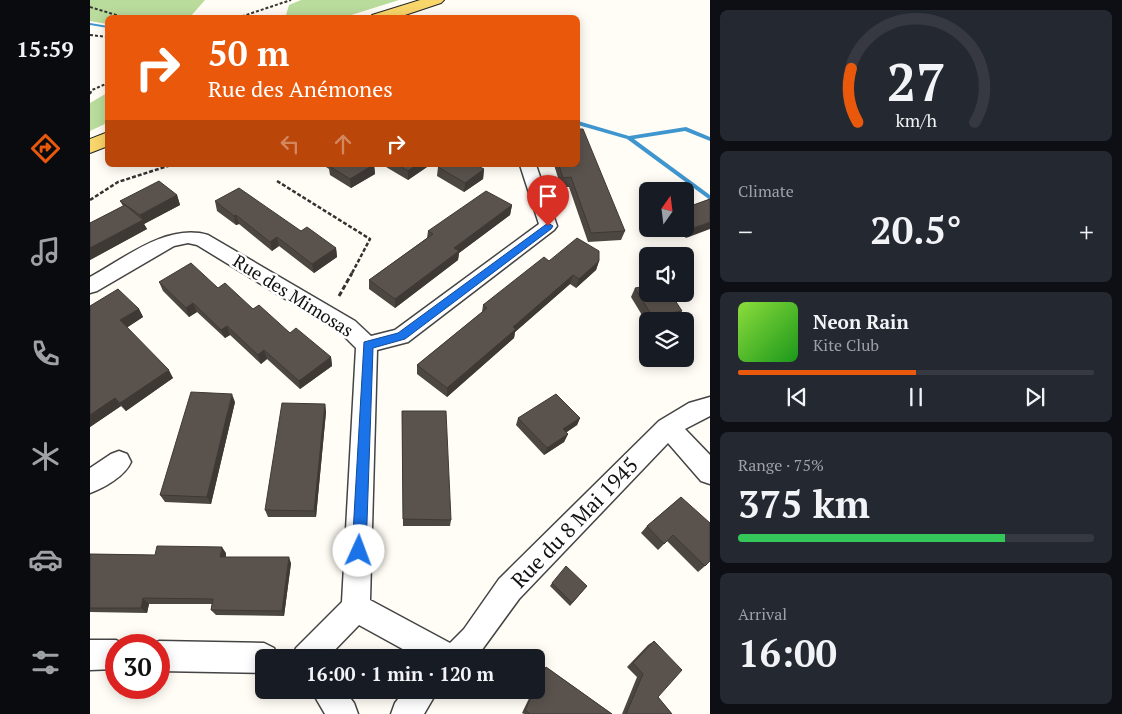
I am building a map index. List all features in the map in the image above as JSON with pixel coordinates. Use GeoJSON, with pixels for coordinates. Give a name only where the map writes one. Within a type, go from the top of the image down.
{"type":"FeatureCollection","features":[{"type":"Feature","properties":{"kind":"main road"},"geometry":{"type":"LineString","coordinates":[[388,15],[436,0]]}},
{"type":"Feature","properties":{"kind":"main road"},"geometry":{"type":"LineString","coordinates":[[90,147],[105,140]]}},
{"type":"Feature","properties":{"kind":"street"},"geometry":{"type":"LineString","coordinates":[[368,345],[401,336],[548,226],[529,167]]}},
{"type":"Feature","properties":{"kind":"street","name":"Rue des Mimosas"},"geometry":{"type":"LineString","coordinates":[[90,286],[169,241],[188,237],[202,239],[348,327],[368,345],[356,608]]}},
{"type":"Feature","properties":{"kind":"street","name":"Rue du 8 Mai 1945"},"geometry":{"type":"LineString","coordinates":[[465,649],[474,639],[509,589],[667,428],[697,410],[710,406]]}},
{"type":"Feature","properties":{"kind":"street"},"geometry":{"type":"LineString","coordinates":[[667,428],[679,438],[710,473]]}},
{"type":"Feature","properties":{"kind":"street"},"geometry":{"type":"LineString","coordinates":[[90,482],[119,462]]}},
{"type":"Feature","properties":{"kind":"street"},"geometry":{"type":"LineString","coordinates":[[315,649],[356,608],[432,649]]}},
{"type":"Feature","properties":{"kind":"street"},"geometry":{"type":"LineString","coordinates":[[90,655],[105,655]]}},
{"type":"Feature","properties":{"kind":"street"},"geometry":{"type":"LineString","coordinates":[[170,656],[255,658]]}},
{"type":"Feature","properties":{"kind":"street"},"geometry":{"type":"LineString","coordinates":[[332,699],[343,714]]}},
{"type":"Feature","properties":{"kind":"street"},"geometry":{"type":"LineString","coordinates":[[406,714],[417,699]]}},
{"type":"Feature","properties":{"kind":"path"},"geometry":{"type":"LineString","coordinates":[[247,15],[291,0]]}},
{"type":"Feature","properties":{"kind":"path"},"geometry":{"type":"LineString","coordinates":[[90,8],[115,15]]}},
{"type":"Feature","properties":{"kind":"path"},"geometry":{"type":"LineString","coordinates":[[90,35],[105,37]]}},
{"type":"Feature","properties":{"kind":"path"},"geometry":{"type":"LineString","coordinates":[[90,94],[92,90],[105,84]]}},
{"type":"Feature","properties":{"kind":"path"},"geometry":{"type":"LineString","coordinates":[[90,200],[118,182],[165,167]]}},
{"type":"Feature","properties":{"kind":"path"},"geometry":{"type":"LineString","coordinates":[[277,181],[370,239],[367,248],[328,315]]}},
{"type":"Feature","properties":{"kind":"green space"},"geometry":{"type":"Polygon","coordinates":[[[90,0],[205,0],[192,15],[105,15],[105,24],[90,21],[90,0]]]}},
{"type":"Feature","properties":{"kind":"green space"},"geometry":{"type":"Polygon","coordinates":[[[301,0],[399,0],[351,15],[286,15],[289,5],[301,0]]]}},
{"type":"Feature","properties":{"kind":"green space"},"geometry":{"type":"Polygon","coordinates":[[[105,94],[105,124],[90,131],[90,103],[105,94]]]}},
{"type":"Feature","properties":{"kind":"building"},"geometry":{"type":"Polygon","coordinates":[[[580,129],[583,129],[625,231],[591,233],[571,177],[563,178],[560,167],[580,167],[580,129]]]}},
{"type":"Feature","properties":{"kind":"building"},"geometry":{"type":"Polygon","coordinates":[[[331,167],[370,167],[350,179],[331,167]]]}},
{"type":"Feature","properties":{"kind":"building"},"geometry":{"type":"Polygon","coordinates":[[[401,167],[413,167],[408,171],[401,167]]]}},
{"type":"Feature","properties":{"kind":"building"},"geometry":{"type":"Polygon","coordinates":[[[438,167],[480,167],[484,169],[465,183],[438,167]]]}},
{"type":"Feature","properties":{"kind":"building"},"geometry":{"type":"Polygon","coordinates":[[[159,181],[177,195],[140,215],[120,201],[159,181]]]}},
{"type":"Feature","properties":{"kind":"building"},"geometry":{"type":"Polygon","coordinates":[[[239,188],[301,231],[307,227],[336,248],[312,264],[277,237],[270,242],[215,201],[239,188]]]}},
{"type":"Feature","properties":{"kind":"building"},"geometry":{"type":"Polygon","coordinates":[[[486,191],[512,205],[454,248],[459,251],[395,299],[369,280],[433,234],[428,231],[486,191]]]}},
{"type":"Feature","properties":{"kind":"building"},"geometry":{"type":"Polygon","coordinates":[[[710,199],[710,222],[694,228],[694,205],[710,199]]]}},
{"type":"Feature","properties":{"kind":"building"},"geometry":{"type":"Polygon","coordinates":[[[125,205],[143,220],[90,248],[90,223],[125,205]]]}},
{"type":"Feature","properties":{"kind":"building"},"geometry":{"type":"Polygon","coordinates":[[[577,238],[599,251],[599,261],[579,279],[573,275],[513,327],[516,329],[447,388],[417,365],[487,308],[483,305],[544,257],[549,261],[577,238]]]}},
{"type":"Feature","properties":{"kind":"building"},"geometry":{"type":"Polygon","coordinates":[[[191,263],[218,288],[225,283],[253,309],[259,305],[290,333],[296,328],[331,357],[299,381],[264,350],[258,355],[227,326],[221,330],[193,303],[186,308],[159,282],[191,263]]]}},
{"type":"Feature","properties":{"kind":"building"},"geometry":{"type":"Polygon","coordinates":[[[118,289],[139,309],[120,320],[169,370],[120,403],[115,398],[90,415],[90,306],[118,289]]]}},
{"type":"Feature","properties":{"kind":"building"},"geometry":{"type":"Polygon","coordinates":[[[644,302],[676,302],[682,311],[676,312],[650,312],[644,302]]]}},
{"type":"Feature","properties":{"kind":"building"},"geometry":{"type":"Polygon","coordinates":[[[191,392],[232,394],[207,497],[160,495],[191,392]]]}},
{"type":"Feature","properties":{"kind":"building"},"geometry":{"type":"Polygon","coordinates":[[[556,394],[580,418],[563,429],[568,434],[547,448],[518,418],[556,394]]]}},
{"type":"Feature","properties":{"kind":"building"},"geometry":{"type":"Polygon","coordinates":[[[282,403],[325,404],[314,511],[265,510],[282,403]]]}},
{"type":"Feature","properties":{"kind":"building"},"geometry":{"type":"Polygon","coordinates":[[[402,411],[446,411],[451,520],[403,519],[402,411]]]}},
{"type":"Feature","properties":{"kind":"building"},"geometry":{"type":"Polygon","coordinates":[[[681,497],[710,523],[710,561],[705,566],[673,535],[664,544],[647,526],[681,497]]]}},
{"type":"Feature","properties":{"kind":"building"},"geometry":{"type":"Polygon","coordinates":[[[157,546],[222,547],[220,557],[289,557],[282,611],[211,610],[213,599],[143,598],[141,608],[90,608],[90,554],[155,555],[157,546]]]}},
{"type":"Feature","properties":{"kind":"building"},"geometry":{"type":"Polygon","coordinates":[[[566,566],[587,586],[572,603],[552,583],[566,566]]]}},
{"type":"Feature","properties":{"kind":"building"},"geometry":{"type":"Polygon","coordinates":[[[654,641],[682,670],[658,697],[672,714],[626,714],[643,674],[633,663],[654,641]]]}},
{"type":"Feature","properties":{"kind":"building"},"geometry":{"type":"Polygon","coordinates":[[[546,667],[612,714],[530,714],[525,710],[530,699],[545,699],[546,667]]]}},
{"type":"Feature","properties":{"kind":"waterway"},"geometry":{"type":"LineString","coordinates":[[90,24],[105,26]]}},
{"type":"Feature","properties":{"kind":"waterway"},"geometry":{"type":"LineString","coordinates":[[580,124],[629,138]]}},
{"type":"Feature","properties":{"kind":"waterway"},"geometry":{"type":"LineString","coordinates":[[629,138],[686,129],[710,139]]}},
{"type":"Feature","properties":{"kind":"waterway"},"geometry":{"type":"LineString","coordinates":[[629,138],[710,198]]}},
{"type":"Feature","properties":{"kind":"route"},"geometry":{"type":"LineString","coordinates":[[359,551],[368,345],[401,336],[548,226]]}}]}
